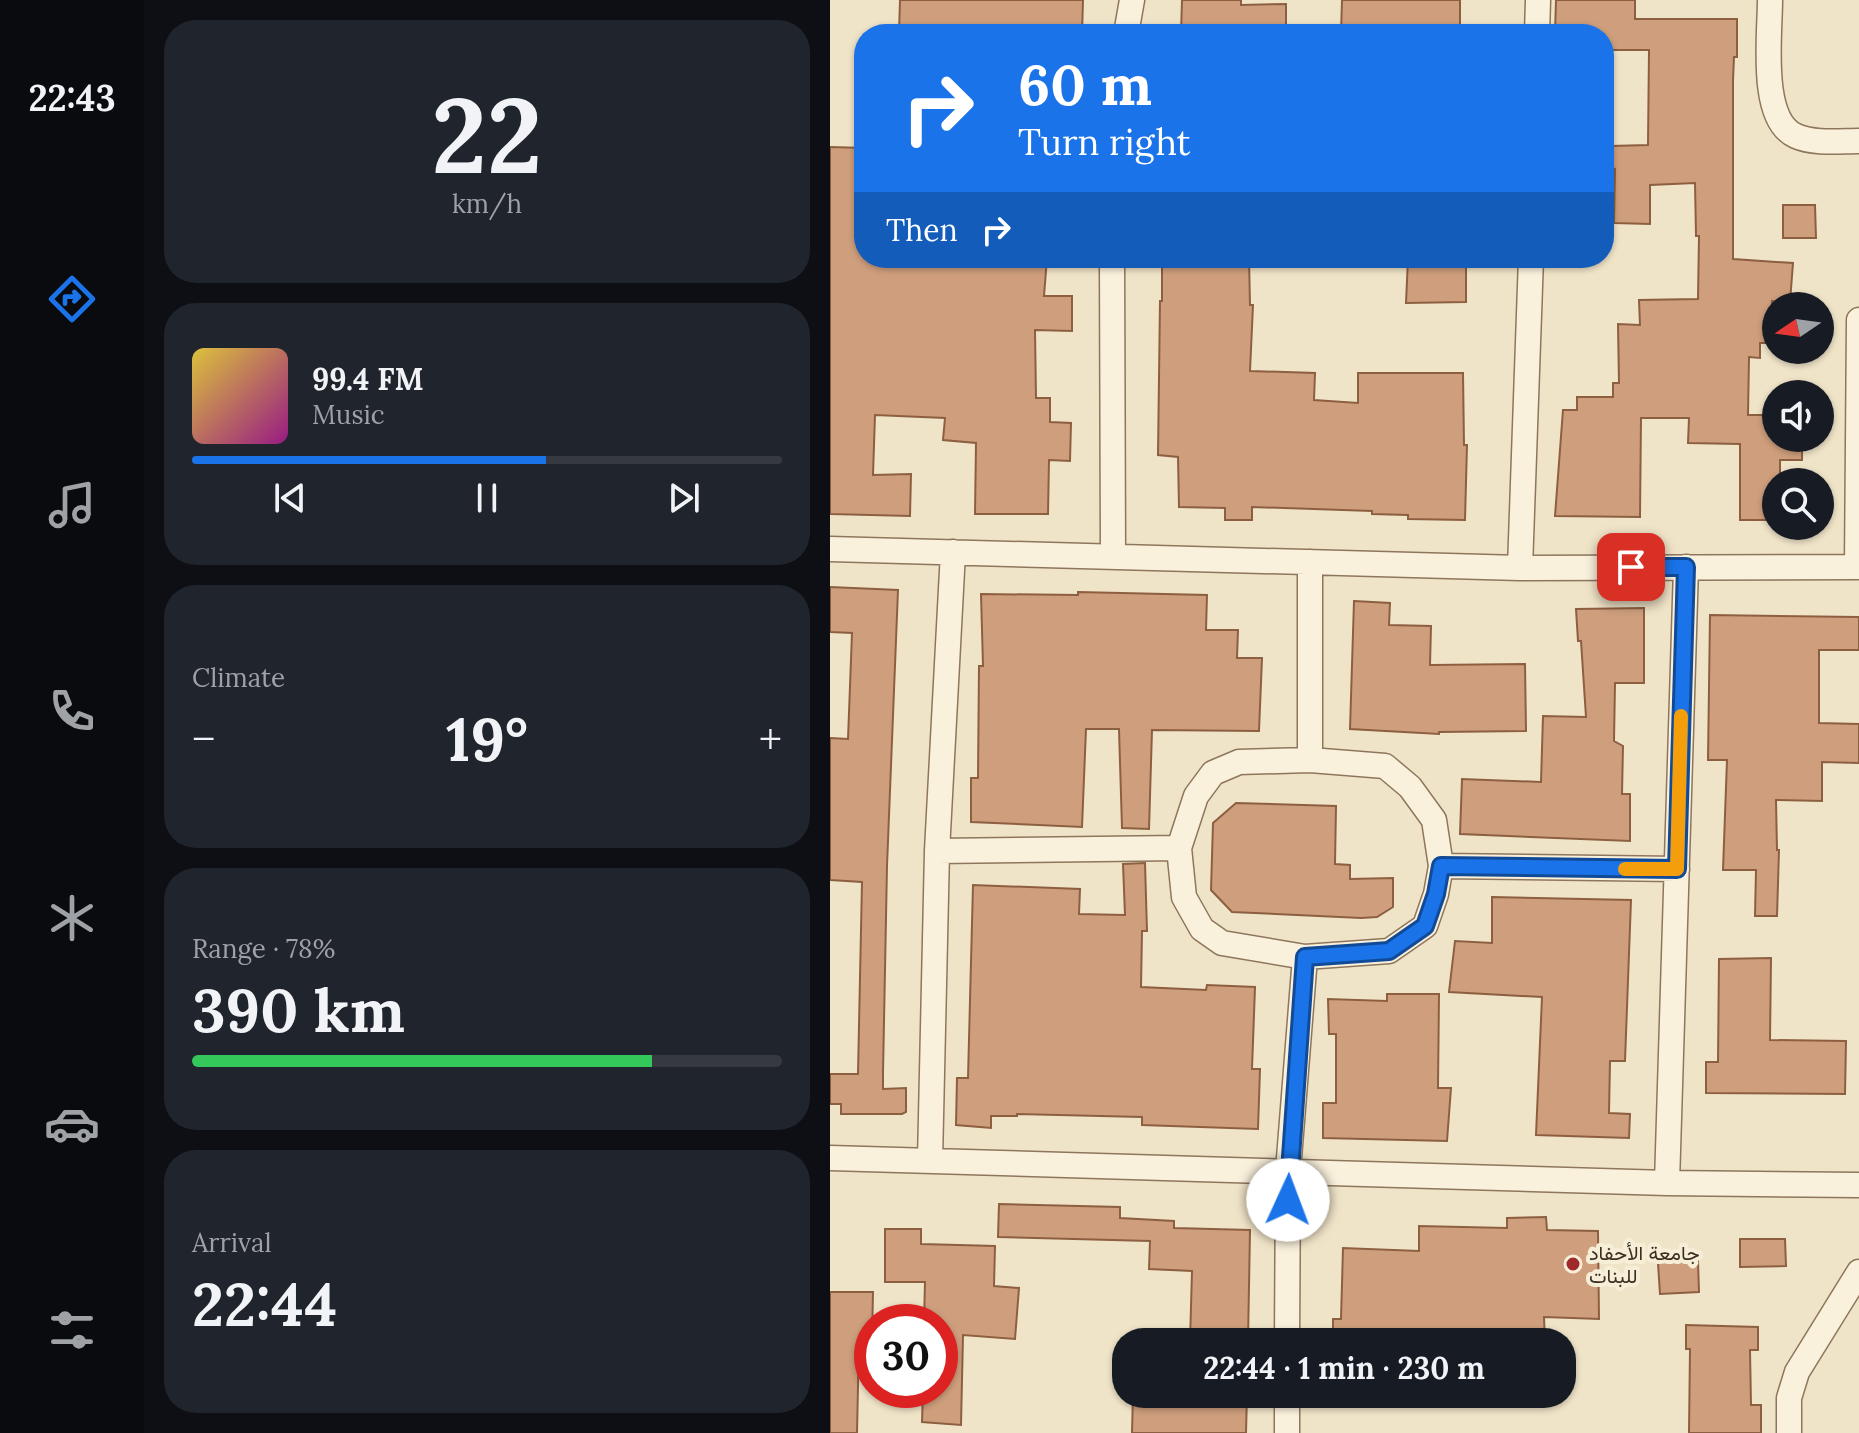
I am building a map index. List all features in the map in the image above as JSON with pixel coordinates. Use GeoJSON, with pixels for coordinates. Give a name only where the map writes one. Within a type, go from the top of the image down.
{"type":"FeatureCollection","features":[{"type":"Feature","properties":{"kind":"street"},"geometry":{"type":"LineString","coordinates":[[1128,24],[1132,0]]}},
{"type":"Feature","properties":{"kind":"street"},"geometry":{"type":"LineString","coordinates":[[1537,24],[1538,0]]}},
{"type":"Feature","properties":{"kind":"street"},"geometry":{"type":"LineString","coordinates":[[1770,0],[1771,96],[1777,118],[1793,135],[1804,139],[1859,141]]}},
{"type":"Feature","properties":{"kind":"street"},"geometry":{"type":"LineString","coordinates":[[1112,268],[1113,557]]}},
{"type":"Feature","properties":{"kind":"street"},"geometry":{"type":"LineString","coordinates":[[1520,568],[1531,268]]}},
{"type":"Feature","properties":{"kind":"street"},"geometry":{"type":"LineString","coordinates":[[830,549],[1520,568],[1858,567],[1859,320]]}},
{"type":"Feature","properties":{"kind":"street"},"geometry":{"type":"LineString","coordinates":[[930,1161],[937,851],[953,552]]}},
{"type":"Feature","properties":{"kind":"street"},"geometry":{"type":"LineString","coordinates":[[1310,562],[1310,760]]}},
{"type":"Feature","properties":{"kind":"street"},"geometry":{"type":"LineString","coordinates":[[1667,1183],[1686,567]]}},
{"type":"Feature","properties":{"kind":"street"},"geometry":{"type":"LineString","coordinates":[[1310,760],[1385,766],[1410,787],[1434,820],[1441,866],[1425,926],[1389,951],[1305,957],[1222,943],[1202,929],[1184,897],[1179,848],[1196,796],[1213,773],[1239,762],[1310,760]]}},
{"type":"Feature","properties":{"kind":"street"},"geometry":{"type":"LineString","coordinates":[[937,851],[1179,848]]}},
{"type":"Feature","properties":{"kind":"street"},"geometry":{"type":"LineString","coordinates":[[1441,866],[1677,869]]}},
{"type":"Feature","properties":{"kind":"street"},"geometry":{"type":"LineString","coordinates":[[1287,1328],[1288,1171],[1305,957]]}},
{"type":"Feature","properties":{"kind":"street"},"geometry":{"type":"LineString","coordinates":[[830,1158],[1667,1183],[1859,1185]]}},
{"type":"Feature","properties":{"kind":"street"},"geometry":{"type":"LineString","coordinates":[[1789,1433],[1789,1398],[1797,1372],[1859,1272]]}},
{"type":"Feature","properties":{"kind":"street"},"geometry":{"type":"LineString","coordinates":[[1287,1408],[1287,1433]]}},
{"type":"Feature","properties":{"kind":"building"},"geometry":{"type":"Polygon","coordinates":[[[900,0],[1083,0],[1082,24],[899,24],[900,0]]]}},
{"type":"Feature","properties":{"kind":"building"},"geometry":{"type":"Polygon","coordinates":[[[1182,0],[1241,0],[1241,5],[1286,4],[1286,24],[1181,24],[1182,0]]]}},
{"type":"Feature","properties":{"kind":"building"},"geometry":{"type":"Polygon","coordinates":[[[1342,0],[1460,0],[1460,24],[1341,24],[1342,0]]]}},
{"type":"Feature","properties":{"kind":"building"},"geometry":{"type":"Polygon","coordinates":[[[1556,0],[1635,0],[1635,19],[1737,19],[1737,57],[1734,57],[1733,80],[1733,259],[1793,263],[1791,292],[1762,292],[1762,343],[1760,358],[1749,357],[1748,415],[1762,415],[1762,452],[1802,452],[1802,460],[1780,460],[1780,468],[1762,468],[1762,520],[1740,520],[1740,444],[1688,443],[1689,418],[1641,418],[1640,517],[1555,516],[1563,410],[1577,410],[1577,397],[1613,397],[1613,383],[1619,383],[1618,324],[1640,325],[1639,300],[1698,299],[1699,236],[1696,236],[1695,183],[1650,185],[1650,224],[1614,223],[1614,146],[1648,145],[1649,50],[1614,50],[1614,24],[1555,24],[1556,0]]]}},
{"type":"Feature","properties":{"kind":"building"},"geometry":{"type":"Polygon","coordinates":[[[830,147],[854,148],[854,268],[1046,268],[1044,296],[1072,296],[1072,331],[1035,330],[1036,398],[1050,398],[1050,422],[1071,423],[1070,461],[1049,460],[1048,514],[975,514],[976,443],[943,440],[945,418],[875,415],[873,475],[911,474],[910,516],[830,514],[830,147]]]}},
{"type":"Feature","properties":{"kind":"building"},"geometry":{"type":"Polygon","coordinates":[[[1783,205],[1815,205],[1816,238],[1783,238],[1783,205]]]}},
{"type":"Feature","properties":{"kind":"building"},"geometry":{"type":"Polygon","coordinates":[[[1162,268],[1249,268],[1250,305],[1253,305],[1250,371],[1315,373],[1314,400],[1358,403],[1358,373],[1463,373],[1464,445],[1467,445],[1465,520],[1408,519],[1408,515],[1372,514],[1372,511],[1252,507],[1252,520],[1225,520],[1225,508],[1179,507],[1178,457],[1158,455],[1162,268]]]}},
{"type":"Feature","properties":{"kind":"building"},"geometry":{"type":"Polygon","coordinates":[[[1408,268],[1466,268],[1466,302],[1406,303],[1408,268]]]}},
{"type":"Feature","properties":{"kind":"building"},"geometry":{"type":"Polygon","coordinates":[[[830,587],[898,590],[887,866],[883,1089],[906,1088],[906,1112],[902,1114],[841,1114],[841,1104],[830,1104],[830,1074],[858,1074],[862,882],[830,880],[830,738],[848,739],[852,633],[830,632],[830,587]]]}},
{"type":"Feature","properties":{"kind":"building"},"geometry":{"type":"Polygon","coordinates":[[[1078,592],[1207,595],[1206,630],[1238,630],[1237,658],[1262,658],[1259,731],[1152,730],[1149,829],[1122,828],[1119,729],[1086,729],[1082,827],[971,822],[971,778],[978,778],[979,666],[983,666],[981,594],[1078,595],[1078,592]]]}},
{"type":"Feature","properties":{"kind":"building"},"geometry":{"type":"Polygon","coordinates":[[[1354,601],[1390,603],[1389,625],[1431,626],[1430,665],[1525,664],[1526,731],[1439,734],[1350,729],[1354,601]]]}},
{"type":"Feature","properties":{"kind":"building"},"geometry":{"type":"Polygon","coordinates":[[[1644,608],[1644,683],[1615,683],[1614,741],[1623,746],[1622,794],[1630,794],[1630,841],[1460,834],[1462,779],[1541,782],[1543,716],[1586,717],[1576,609],[1644,608]]]}},
{"type":"Feature","properties":{"kind":"building"},"geometry":{"type":"Polygon","coordinates":[[[1710,615],[1859,617],[1859,650],[1819,650],[1819,723],[1859,724],[1859,763],[1822,762],[1822,801],[1776,800],[1779,850],[1777,916],[1755,916],[1756,870],[1723,870],[1727,760],[1708,760],[1710,615]]]}},
{"type":"Feature","properties":{"kind":"building"},"geometry":{"type":"Polygon","coordinates":[[[1236,803],[1336,806],[1335,864],[1350,865],[1350,879],[1393,878],[1393,907],[1377,917],[1361,918],[1232,912],[1211,890],[1213,823],[1236,803]]]}},
{"type":"Feature","properties":{"kind":"building"},"geometry":{"type":"Polygon","coordinates":[[[1145,863],[1147,931],[1142,931],[1141,987],[1206,990],[1207,985],[1255,987],[1252,1069],[1260,1069],[1258,1129],[1142,1125],[1142,1117],[1017,1114],[991,1116],[991,1128],[956,1125],[957,1078],[968,1078],[973,885],[1080,889],[1079,914],[1125,915],[1123,864],[1145,863]]]}},
{"type":"Feature","properties":{"kind":"building"},"geometry":{"type":"Polygon","coordinates":[[[1492,897],[1631,900],[1625,1061],[1610,1061],[1609,1113],[1630,1114],[1629,1138],[1536,1135],[1542,997],[1449,992],[1455,941],[1492,943],[1492,897]]]}},
{"type":"Feature","properties":{"kind":"building"},"geometry":{"type":"Polygon","coordinates":[[[1771,958],[1770,1040],[1846,1041],[1845,1094],[1706,1093],[1706,1062],[1718,1062],[1719,959],[1771,958]]]}},
{"type":"Feature","properties":{"kind":"building"},"geometry":{"type":"Polygon","coordinates":[[[1387,994],[1439,994],[1438,1088],[1451,1088],[1447,1141],[1323,1138],[1323,1103],[1336,1103],[1336,1034],[1329,1034],[1328,999],[1387,1001],[1387,994]]]}},
{"type":"Feature","properties":{"kind":"building"},"geometry":{"type":"Polygon","coordinates":[[[999,1204],[1120,1207],[1120,1218],[1174,1221],[1174,1228],[1250,1230],[1248,1328],[1190,1328],[1192,1271],[1149,1269],[1150,1241],[998,1237],[999,1204]]]}},
{"type":"Feature","properties":{"kind":"building"},"geometry":{"type":"Polygon","coordinates":[[[1546,1217],[1547,1230],[1598,1231],[1599,1319],[1544,1317],[1544,1328],[1333,1328],[1333,1319],[1341,1319],[1343,1248],[1419,1251],[1419,1226],[1507,1228],[1507,1218],[1546,1217]]]}},
{"type":"Feature","properties":{"kind":"building"},"geometry":{"type":"Polygon","coordinates":[[[885,1229],[921,1229],[921,1244],[995,1246],[994,1286],[1019,1288],[1015,1339],[963,1335],[961,1425],[922,1422],[922,1408],[958,1408],[958,1304],[924,1304],[925,1282],[885,1282],[885,1229]]]}},
{"type":"Feature","properties":{"kind":"building"},"geometry":{"type":"Polygon","coordinates":[[[1740,1239],[1785,1239],[1786,1266],[1740,1267],[1740,1239]]]}},
{"type":"Feature","properties":{"kind":"building"},"geometry":{"type":"Polygon","coordinates":[[[1698,1261],[1699,1292],[1660,1294],[1658,1263],[1698,1261]]]}},
{"type":"Feature","properties":{"kind":"building"},"geometry":{"type":"Polygon","coordinates":[[[830,1292],[873,1292],[873,1304],[854,1304],[854,1408],[858,1408],[857,1433],[830,1433],[830,1292]]]}},
{"type":"Feature","properties":{"kind":"building"},"geometry":{"type":"Polygon","coordinates":[[[1686,1325],[1758,1327],[1758,1350],[1750,1350],[1751,1405],[1761,1405],[1761,1433],[1689,1433],[1690,1349],[1686,1349],[1686,1325]]]}},
{"type":"Feature","properties":{"kind":"building"},"geometry":{"type":"Polygon","coordinates":[[[1133,1408],[1247,1408],[1246,1433],[1132,1433],[1133,1408]]]}},
{"type":"Feature","properties":{"kind":"slow traffic"},"geometry":{"type":"LineString","coordinates":[[1625,869],[1677,869],[1681,716]]}},
{"type":"Feature","properties":{"kind":"place","name":"جامعة الأحفاد للبنات"},"geometry":{"type":"Point","coordinates":[1573,1264]}},
{"type":"Feature","properties":{"kind":"route"},"geometry":{"type":"LineString","coordinates":[[1288,1200],[1305,957],[1389,951],[1425,926],[1441,866],[1677,869],[1686,567],[1631,567]]}}]}
